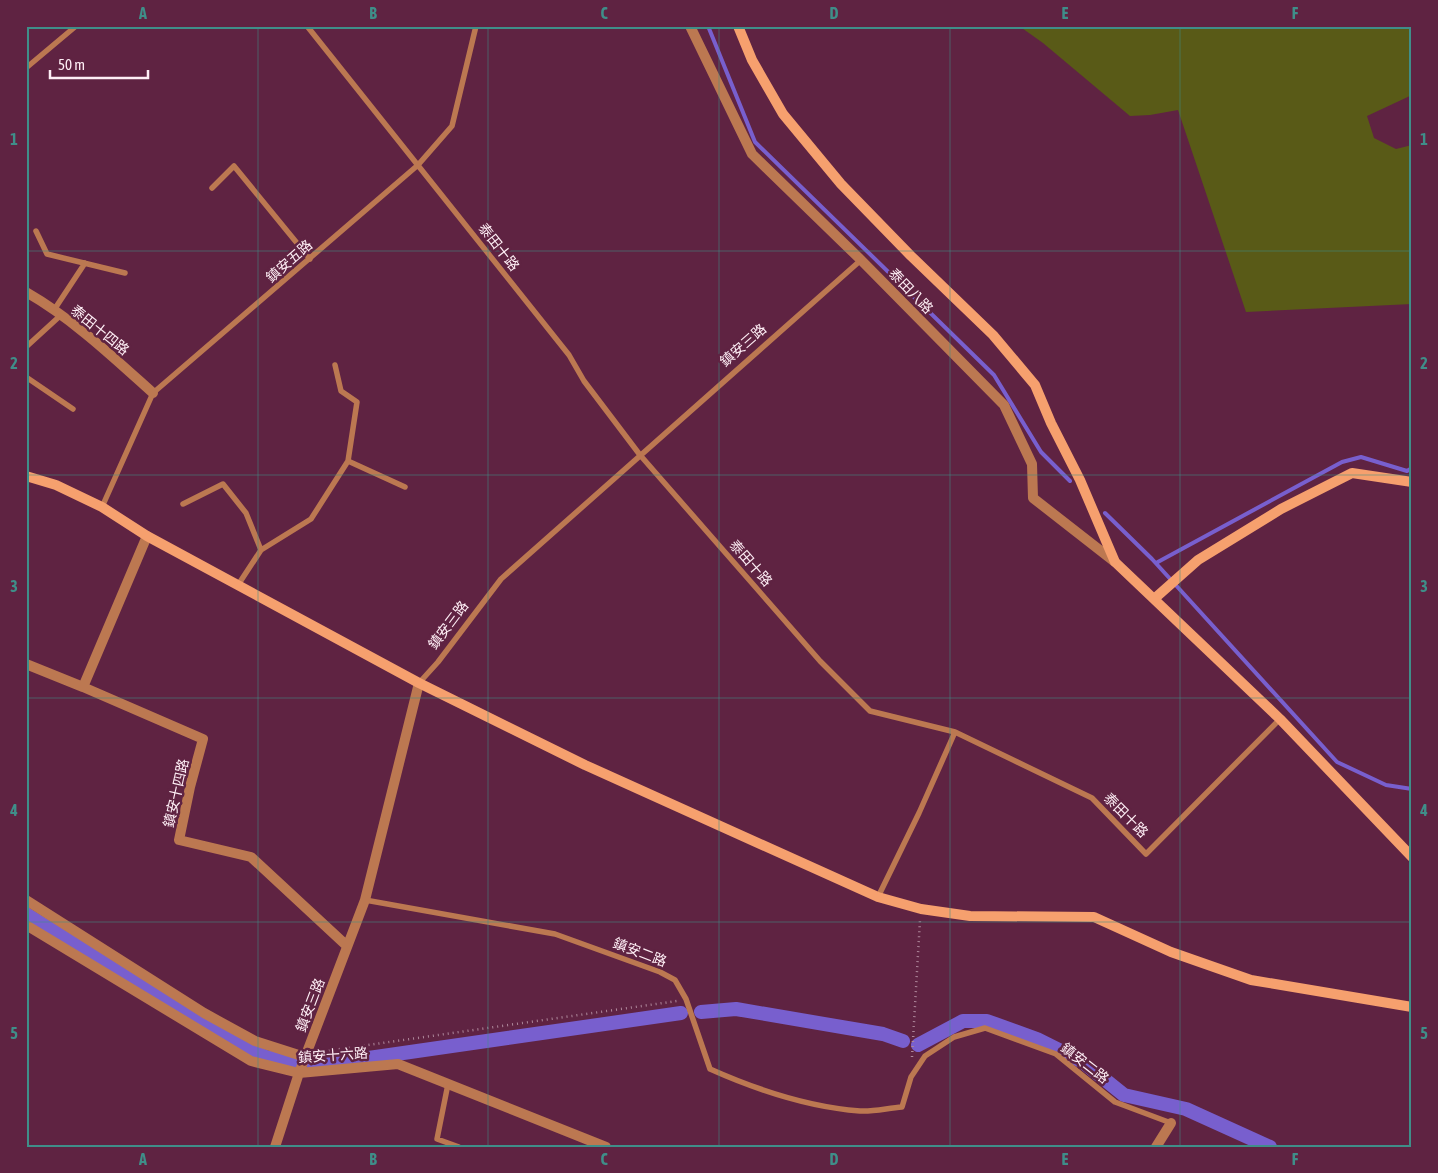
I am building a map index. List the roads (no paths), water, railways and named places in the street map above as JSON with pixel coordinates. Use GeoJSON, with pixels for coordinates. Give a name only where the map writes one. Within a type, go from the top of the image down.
{"type":"FeatureCollection","features":[{"type":"Feature","properties":{"kind":"street","name":"泰田八路"},"geometry":{"type":"LineString","coordinates":[[690,26],[752,154],[861,260],[1004,406],[1032,464],[1033,498],[1115,562]]}},
{"type":"Feature","properties":{"kind":"street"},"geometry":{"type":"LineString","coordinates":[[738,26],[752,60],[783,114],[841,184],[992,335],[1035,385],[1051,423],[1080,480],[1115,562],[1280,718],[1412,857]]}},
{"type":"Feature","properties":{"kind":"street","name":"泰田十四路"},"geometry":{"type":"LineString","coordinates":[[26,292],[96,343],[153,393]]}},
{"type":"Feature","properties":{"kind":"street"},"geometry":{"type":"LineString","coordinates":[[1154,599],[1198,560],[1281,509],[1352,473],[1412,482]]}},
{"type":"Feature","properties":{"kind":"street"},"geometry":{"type":"LineString","coordinates":[[26,476],[56,485],[102,507],[147,536],[419,683],[585,765],[878,897],[921,909],[970,916],[1094,917],[1171,952],[1250,980],[1412,1007]]}},
{"type":"Feature","properties":{"kind":"street"},"geometry":{"type":"LineString","coordinates":[[83,687],[147,536]]}},
{"type":"Feature","properties":{"kind":"street","name":"鎮安十四路"},"geometry":{"type":"LineString","coordinates":[[26,664],[204,739],[190,787],[179,840],[251,857],[347,946]]}},
{"type":"Feature","properties":{"kind":"street","name":"鎮安三路"},"geometry":{"type":"LineString","coordinates":[[275,1147],[305,1057],[365,900],[419,683]]}},
{"type":"Feature","properties":{"kind":"street"},"geometry":{"type":"LineString","coordinates":[[26,900],[204,1013],[255,1041],[305,1057]]}},
{"type":"Feature","properties":{"kind":"street","name":"鎮安十六路"},"geometry":{"type":"LineString","coordinates":[[26,925],[252,1061],[299,1074],[398,1064],[606,1147]]}},
{"type":"Feature","properties":{"kind":"street"},"geometry":{"type":"LineString","coordinates":[[1157,1146],[1171,1122]]}},
{"type":"Feature","properties":{"kind":"lane"},"geometry":{"type":"LineString","coordinates":[[26,68],[76,26]]}},
{"type":"Feature","properties":{"kind":"lane","name":"泰田十路"},"geometry":{"type":"LineString","coordinates":[[307,26],[569,355],[584,381],[640,455],[820,661],[870,711],[955,732],[1092,798],[1146,854],[1280,718]]}},
{"type":"Feature","properties":{"kind":"lane","name":"鎮安五路"},"geometry":{"type":"LineString","coordinates":[[102,507],[153,393],[418,165],[452,126],[476,26]]}},
{"type":"Feature","properties":{"kind":"lane"},"geometry":{"type":"LineString","coordinates":[[212,188],[234,166],[310,259]]}},
{"type":"Feature","properties":{"kind":"lane"},"geometry":{"type":"LineString","coordinates":[[36,231],[47,254],[125,273]]}},
{"type":"Feature","properties":{"kind":"lane","name":"鎮安三路"},"geometry":{"type":"LineString","coordinates":[[419,683],[438,662],[501,579],[861,260]]}},
{"type":"Feature","properties":{"kind":"lane"},"geometry":{"type":"LineString","coordinates":[[26,346],[57,313],[84,263]]}},
{"type":"Feature","properties":{"kind":"lane"},"geometry":{"type":"LineString","coordinates":[[238,586],[261,550],[311,519],[348,461],[357,402],[341,391],[335,365]]}},
{"type":"Feature","properties":{"kind":"lane"},"geometry":{"type":"LineString","coordinates":[[26,377],[73,409]]}},
{"type":"Feature","properties":{"kind":"lane"},"geometry":{"type":"LineString","coordinates":[[348,461],[405,487]]}},
{"type":"Feature","properties":{"kind":"lane"},"geometry":{"type":"LineString","coordinates":[[183,504],[223,484],[246,513],[261,550]]}},
{"type":"Feature","properties":{"kind":"lane"},"geometry":{"type":"LineString","coordinates":[[878,897],[955,732]]}},
{"type":"Feature","properties":{"kind":"lane","name":"鎮安二路"},"geometry":{"type":"LineString","coordinates":[[365,900],[555,934],[660,972],[675,980],[686,999],[710,1069],[747,1086],[816,1104],[862,1111],[902,1107],[911,1077],[925,1056],[954,1036],[985,1028],[1056,1054],[1115,1102],[1171,1122]]}},
{"type":"Feature","properties":{"kind":"lane"},"geometry":{"type":"LineString","coordinates":[[448,1084],[437,1139],[459,1147]]}},
{"type":"Feature","properties":{"kind":"waterway"},"geometry":{"type":"LineString","coordinates":[[708,26],[755,142],[994,375],[1041,452],[1070,481]]}},
{"type":"Feature","properties":{"kind":"waterway"},"geometry":{"type":"LineString","coordinates":[[1156,563],[1342,462],[1361,457],[1407,471],[1412,468]]}},
{"type":"Feature","properties":{"kind":"waterway"},"geometry":{"type":"LineString","coordinates":[[1105,513],[1152,559],[1337,762],[1386,785],[1412,789]]}},
{"type":"Feature","properties":{"kind":"waterway"},"geometry":{"type":"LineString","coordinates":[[26,914],[234,1042],[266,1057],[299,1063]]}},
{"type":"Feature","properties":{"kind":"waterway"},"geometry":{"type":"LineString","coordinates":[[701,1012],[736,1009],[883,1034],[903,1041]]}},
{"type":"Feature","properties":{"kind":"waterway"},"geometry":{"type":"LineString","coordinates":[[313,1064],[320,1065],[681,1013]]}},
{"type":"Feature","properties":{"kind":"waterway"},"geometry":{"type":"LineString","coordinates":[[918,1045],[963,1021],[987,1021],[1037,1039],[1083,1062],[1124,1095],[1186,1109],[1270,1147]]}}]}
